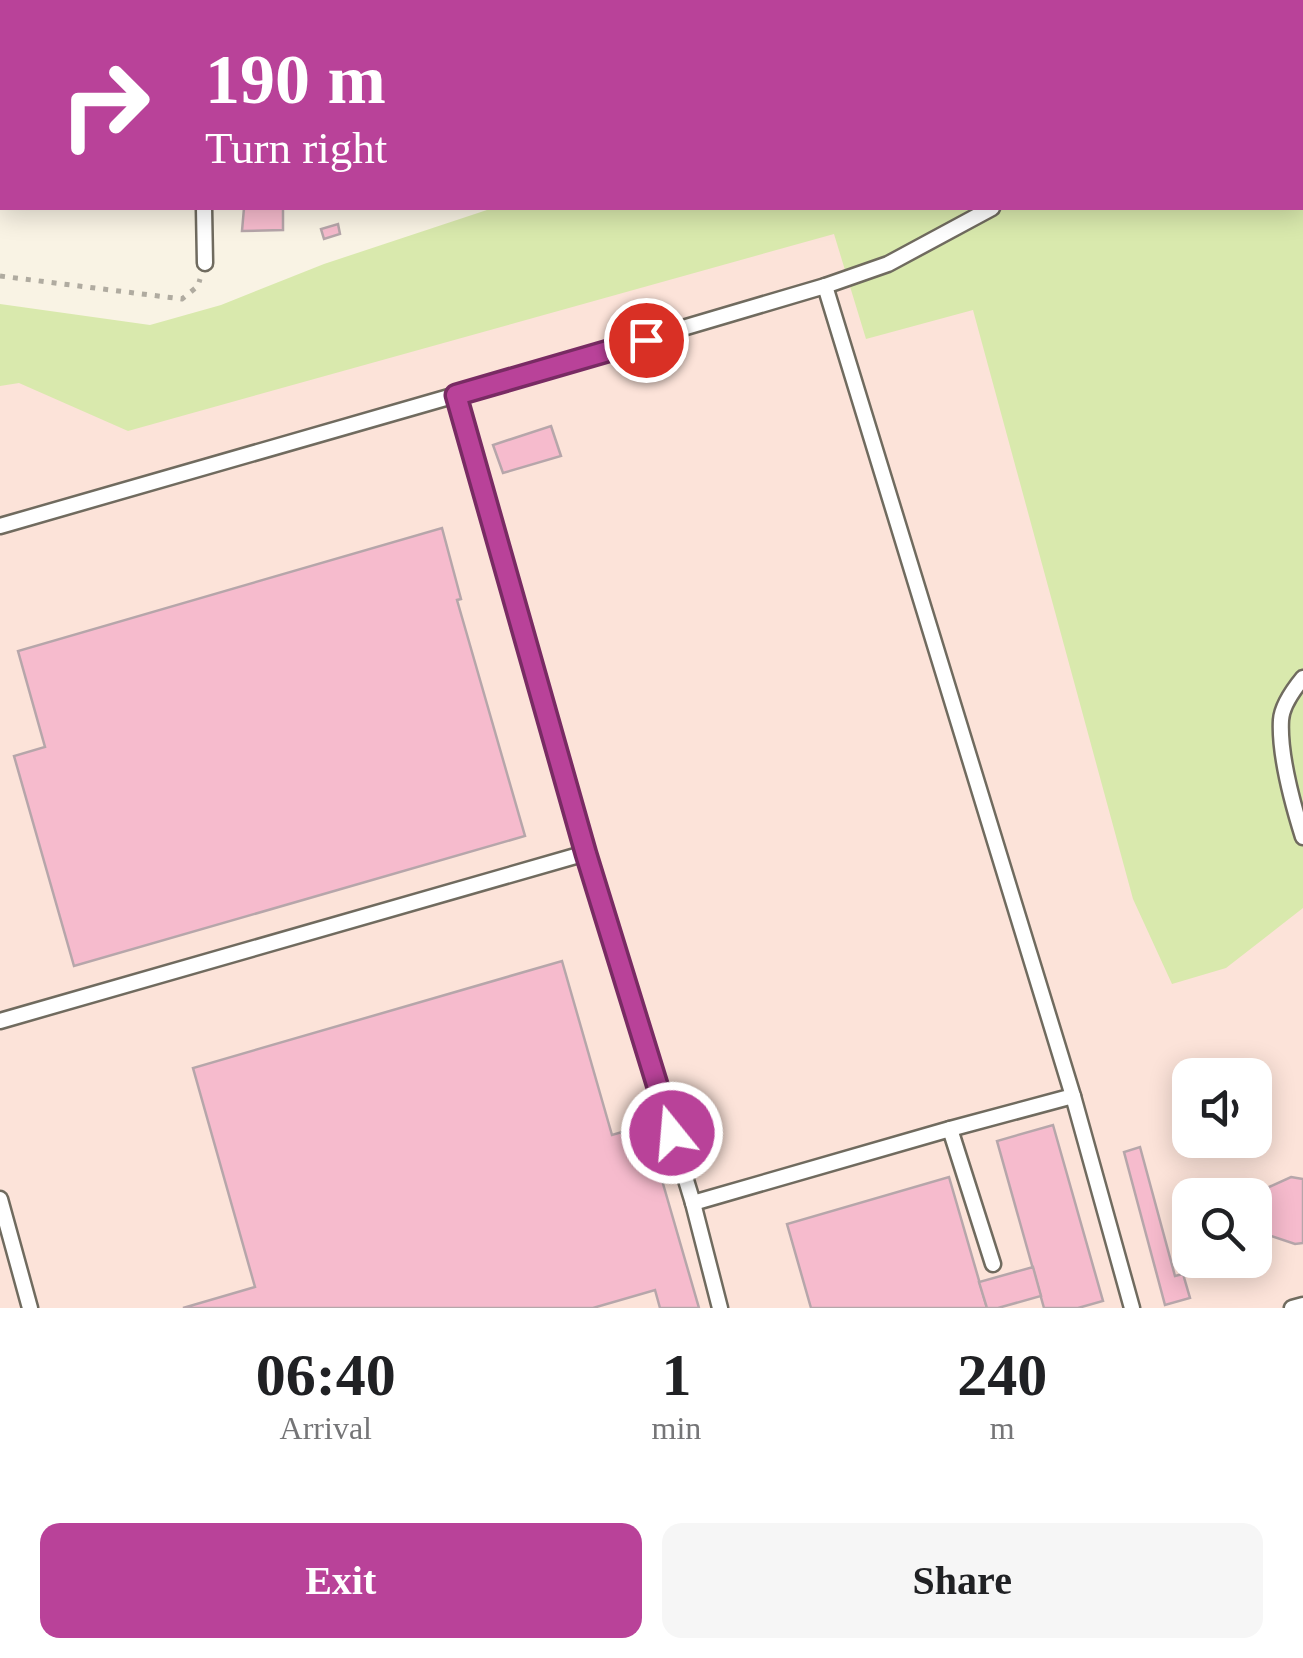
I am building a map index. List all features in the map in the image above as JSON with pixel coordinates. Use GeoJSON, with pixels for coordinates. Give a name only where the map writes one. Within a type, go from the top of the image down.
{"type":"FeatureCollection","features":[{"type":"Feature","properties":{"kind":"lane"},"geometry":{"type":"LineString","coordinates":[[204,210],[204,263]]}},
{"type":"Feature","properties":{"kind":"lane"},"geometry":{"type":"LineString","coordinates":[[0,526],[825,286],[888,264],[988,210]]}},
{"type":"Feature","properties":{"kind":"lane"},"geometry":{"type":"LineString","coordinates":[[825,286],[1073,1096],[1132,1308]]}},
{"type":"Feature","properties":{"kind":"lane"},"geometry":{"type":"LineString","coordinates":[[456,395],[586,854],[693,1203],[720,1308]]}},
{"type":"Feature","properties":{"kind":"lane"},"geometry":{"type":"LineString","coordinates":[[1303,678],[1281,718],[1290,795],[1303,837]]}},
{"type":"Feature","properties":{"kind":"lane"},"geometry":{"type":"LineString","coordinates":[[0,1021],[586,854]]}},
{"type":"Feature","properties":{"kind":"lane"},"geometry":{"type":"LineString","coordinates":[[693,1203],[1073,1096]]}},
{"type":"Feature","properties":{"kind":"lane"},"geometry":{"type":"LineString","coordinates":[[950,1129],[993,1264]]}},
{"type":"Feature","properties":{"kind":"lane"},"geometry":{"type":"LineString","coordinates":[[0,1199],[4,1237],[30,1308]]}},
{"type":"Feature","properties":{"kind":"lane"},"geometry":{"type":"LineString","coordinates":[[1292,1308],[1303,1305]]}},
{"type":"Feature","properties":{"kind":"path"},"geometry":{"type":"LineString","coordinates":[[0,276],[182,299],[198,286],[204,263]]}},
{"type":"Feature","properties":{"kind":"shaded area"},"geometry":{"type":"Polygon","coordinates":[[[569,210],[1303,210],[1303,1308],[0,1308],[0,381],[569,210]]]}},
{"type":"Feature","properties":{"kind":"green space"},"geometry":{"type":"Polygon","coordinates":[[[487,210],[1303,210],[1303,908],[1226,968],[1172,984],[1133,899],[973,310],[866,339],[834,234],[128,431],[19,383],[0,386],[0,304],[150,325],[221,305],[324,264],[487,210]]]}},
{"type":"Feature","properties":{"kind":"building"},"geometry":{"type":"Polygon","coordinates":[[[244,210],[283,210],[283,230],[242,231],[244,210]]]}},
{"type":"Feature","properties":{"kind":"building"},"geometry":{"type":"Polygon","coordinates":[[[338,224],[340,234],[324,239],[321,229],[338,224]]]}},
{"type":"Feature","properties":{"kind":"building"},"geometry":{"type":"Polygon","coordinates":[[[551,426],[561,456],[503,473],[493,445],[551,426]]]}},
{"type":"Feature","properties":{"kind":"building"},"geometry":{"type":"Polygon","coordinates":[[[442,528],[461,599],[457,600],[525,836],[74,966],[14,756],[45,747],[18,651],[442,528]]]}},
{"type":"Feature","properties":{"kind":"building"},"geometry":{"type":"Polygon","coordinates":[[[562,961],[612,1135],[646,1125],[699,1308],[660,1308],[655,1290],[593,1308],[183,1308],[255,1287],[193,1068],[562,961]]]}},
{"type":"Feature","properties":{"kind":"building"},"geometry":{"type":"Polygon","coordinates":[[[1053,1125],[1103,1301],[1078,1308],[1044,1308],[997,1141],[1053,1125]]]}},
{"type":"Feature","properties":{"kind":"building"},"geometry":{"type":"Polygon","coordinates":[[[1140,1147],[1172,1265],[1172,1278],[1184,1278],[1190,1298],[1165,1305],[1124,1152],[1140,1147]]]}},
{"type":"Feature","properties":{"kind":"building"},"geometry":{"type":"Polygon","coordinates":[[[949,1177],[987,1308],[811,1308],[787,1224],[949,1177]]]}},
{"type":"Feature","properties":{"kind":"building"},"geometry":{"type":"Polygon","coordinates":[[[1291,1177],[1303,1179],[1303,1243],[1272,1236],[1272,1186],[1291,1177]]]}},
{"type":"Feature","properties":{"kind":"building"},"geometry":{"type":"Polygon","coordinates":[[[1033,1267],[1041,1296],[987,1308],[979,1282],[1033,1267]]]}},
{"type":"Feature","properties":{"kind":"route"},"geometry":{"type":"LineString","coordinates":[[646,340],[456,395],[586,854],[672,1133]]}}]}
